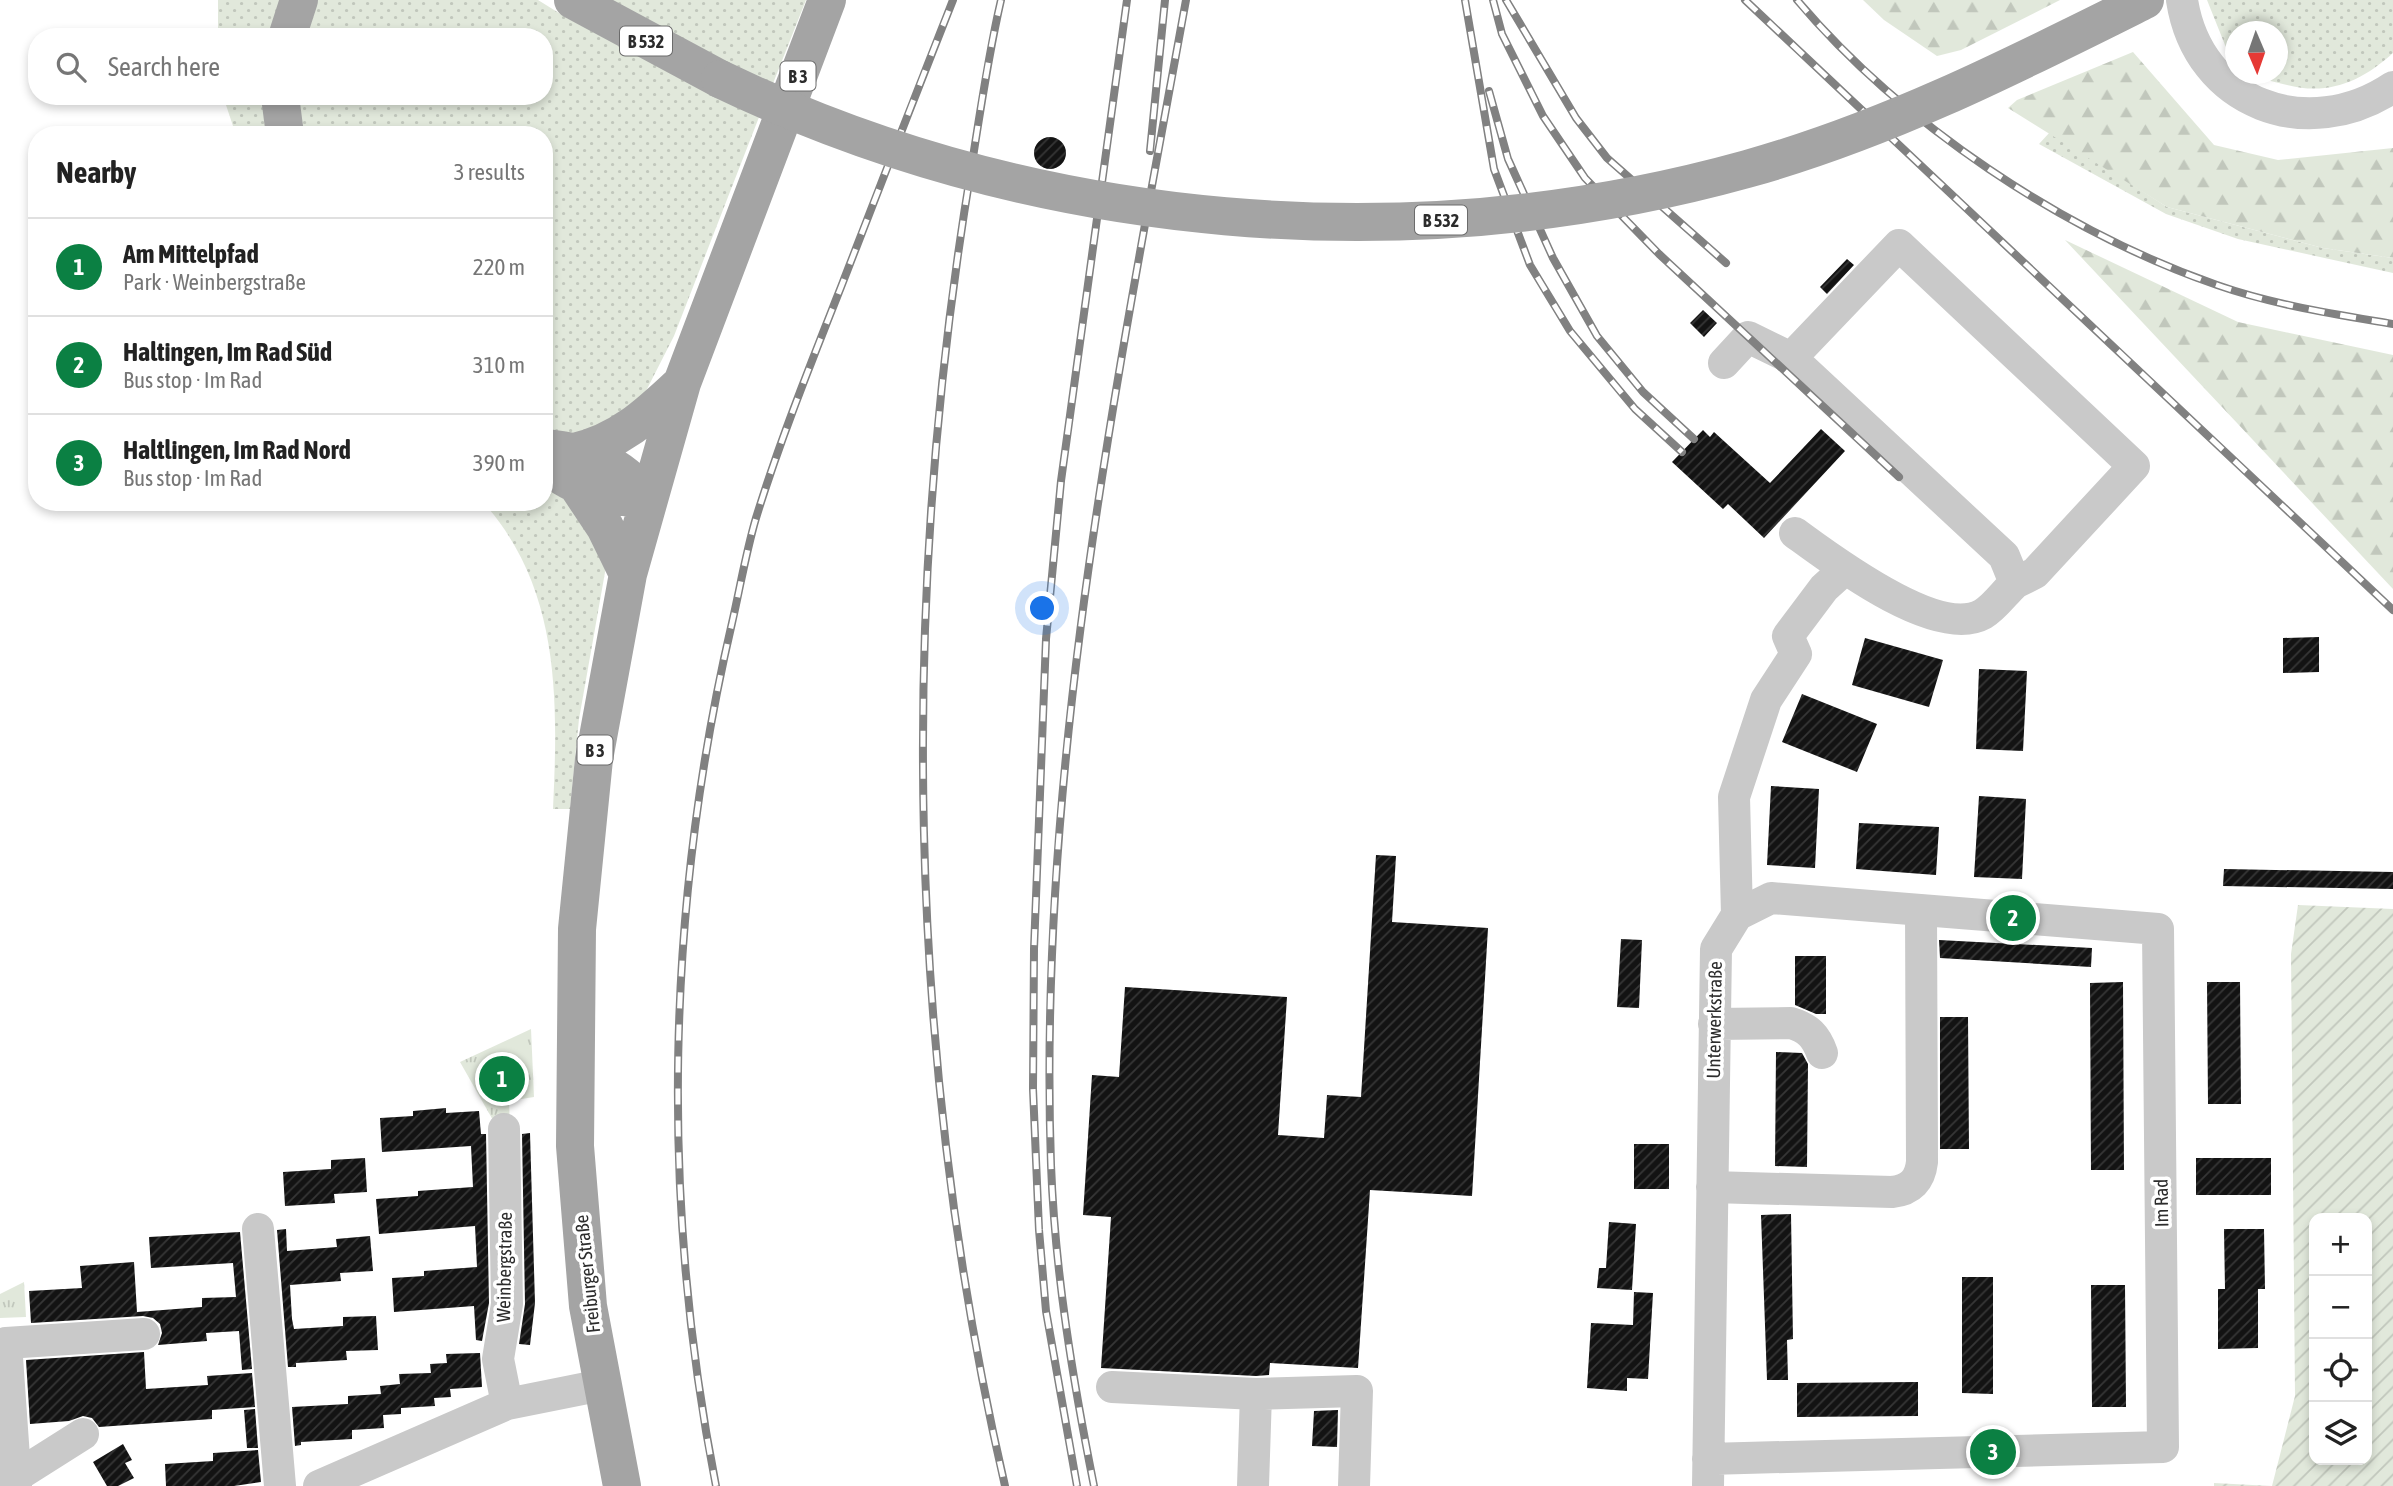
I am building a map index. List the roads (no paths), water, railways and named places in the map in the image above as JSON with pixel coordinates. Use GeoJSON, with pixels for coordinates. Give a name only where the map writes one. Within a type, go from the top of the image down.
{"type":"FeatureCollection","features":[{"type":"Feature","properties":{"kind":"main road"},"geometry":{"type":"LineString","coordinates":[[290,28],[299,0]]}},
{"type":"Feature","properties":{"kind":"main road","name":"B 532"},"geometry":{"type":"LineString","coordinates":[[573,0],[720,79],[873,142],[1038,189],[1184,213],[1259,220],[1423,221],[1554,209],[1748,169],[1908,113],[1979,83],[2144,0]]}},
{"type":"Feature","properties":{"kind":"main road","name":"B 3"},"geometry":{"type":"LineString","coordinates":[[628,574],[647,498],[682,383],[828,0]]}},
{"type":"Feature","properties":{"kind":"main road"},"geometry":{"type":"LineString","coordinates":[[281,105],[284,126]]}},
{"type":"Feature","properties":{"kind":"main road"},"geometry":{"type":"LineString","coordinates":[[560,462],[620,436],[682,383]]}},
{"type":"Feature","properties":{"kind":"main road"},"geometry":{"type":"LineString","coordinates":[[560,462],[620,469],[647,498]]}},
{"type":"Feature","properties":{"kind":"main road"},"geometry":{"type":"LineString","coordinates":[[560,462],[605,527],[628,574]]}},
{"type":"Feature","properties":{"kind":"main road","name":"Freiburger Straße"},"geometry":{"type":"LineString","coordinates":[[622,1486],[602,1385],[583,1259],[575,1146],[574,1060],[577,929],[592,771],[604,691],[628,574]]}},
{"type":"Feature","properties":{"kind":"street"},"geometry":{"type":"LineString","coordinates":[[2182,0],[2198,50],[2212,69],[2247,97],[2270,108],[2293,114],[2336,113],[2369,103],[2393,87]]}},
{"type":"Feature","properties":{"kind":"street"},"geometry":{"type":"LineString","coordinates":[[1791,358],[1899,245],[2134,466],[2035,573],[2015,583],[1984,614],[1960,621],[1920,610],[1834,579],[1795,533]]}},
{"type":"Feature","properties":{"kind":"street"},"geometry":{"type":"LineString","coordinates":[[1724,363],[1748,337],[1791,358],[2004,556],[2015,583]]}},
{"type":"Feature","properties":{"kind":"street"},"geometry":{"type":"LineString","coordinates":[[1737,915],[1734,797],[1766,700],[1796,654],[1788,636],[1834,579]]}},
{"type":"Feature","properties":{"kind":"street","name":"Im Rad"},"geometry":{"type":"LineString","coordinates":[[1708,1472],[2163,1447],[2158,929],[1771,898],[1737,915]]}},
{"type":"Feature","properties":{"kind":"street"},"geometry":{"type":"LineString","coordinates":[[1712,1186],[1892,1192],[1910,1187],[1917,1180],[1922,1162],[1922,910]]}},
{"type":"Feature","properties":{"kind":"street","name":"Unterwerkstraße"},"geometry":{"type":"LineString","coordinates":[[1708,1472],[1716,949],[1737,915]]}},
{"type":"Feature","properties":{"kind":"street"},"geometry":{"type":"LineString","coordinates":[[1714,1024],[1791,1023],[1802,1026],[1818,1042],[1822,1054]]}},
{"type":"Feature","properties":{"kind":"street","name":"Weinbergstraße"},"geometry":{"type":"LineString","coordinates":[[504,1129],[507,1304],[498,1359],[507,1404]]}},
{"type":"Feature","properties":{"kind":"street"},"geometry":{"type":"LineString","coordinates":[[258,1228],[280,1486]]}},
{"type":"Feature","properties":{"kind":"street"},"geometry":{"type":"LineString","coordinates":[[15,1481],[6,1343],[144,1334]]}},
{"type":"Feature","properties":{"kind":"street"},"geometry":{"type":"LineString","coordinates":[[319,1486],[507,1404],[602,1385]]}},
{"type":"Feature","properties":{"kind":"street"},"geometry":{"type":"LineString","coordinates":[[1112,1387],[1256,1395],[1357,1391],[1354,1486]]}},
{"type":"Feature","properties":{"kind":"street"},"geometry":{"type":"LineString","coordinates":[[1253,1486],[1256,1395]]}},
{"type":"Feature","properties":{"kind":"street"},"geometry":{"type":"LineString","coordinates":[[15,1481],[83,1434]]}},
{"type":"Feature","properties":{"kind":"railway"},"geometry":{"type":"LineString","coordinates":[[716,1486],[698,1378],[686,1270],[679,1162],[678,1053],[683,945],[694,837],[710,730],[746,557],[765,489],[807,373],[953,0]]}},
{"type":"Feature","properties":{"kind":"railway"},"geometry":{"type":"LineString","coordinates":[[1001,0],[981,106],[948,334],[932,498],[924,664],[924,830],[932,996],[948,1160],[972,1324],[1005,1486]]}},
{"type":"Feature","properties":{"kind":"railway"},"geometry":{"type":"LineString","coordinates":[[1077,1486],[1046,1311],[1039,1230],[1033,1089],[1034,949],[1046,639],[1061,481],[1127,0]]}},
{"type":"Feature","properties":{"kind":"railway"},"geometry":{"type":"LineString","coordinates":[[1150,151],[1165,0]]}},
{"type":"Feature","properties":{"kind":"railway"},"geometry":{"type":"LineString","coordinates":[[1094,1486],[1066,1327],[1053,1205],[1050,1018],[1056,871],[1069,725],[1087,580],[1133,289],[1186,0]]}},
{"type":"Feature","properties":{"kind":"railway"},"geometry":{"type":"LineString","coordinates":[[1465,0],[1494,169],[1530,265],[1570,331],[1635,409],[1682,452]]}},
{"type":"Feature","properties":{"kind":"railway"},"geometry":{"type":"LineString","coordinates":[[1493,0],[1502,34],[1543,116],[1585,178],[1659,254],[1899,477]]}},
{"type":"Feature","properties":{"kind":"railway"},"geometry":{"type":"LineString","coordinates":[[1506,0],[1576,118],[1607,158],[1726,263]]}},
{"type":"Feature","properties":{"kind":"railway"},"geometry":{"type":"LineString","coordinates":[[1745,0],[2393,610]]}},
{"type":"Feature","properties":{"kind":"railway"},"geometry":{"type":"LineString","coordinates":[[1797,0],[1839,46],[1936,131],[1989,169],[2102,236],[2159,263],[2239,292],[2304,308],[2393,324]]}},
{"type":"Feature","properties":{"kind":"railway"},"geometry":{"type":"LineString","coordinates":[[1489,91],[1508,159],[1553,258],[1597,336],[1643,392],[1694,439]]}},
{"type":"Feature","properties":{"kind":"place","name":"Haltingen, Im Rad Süd"},"geometry":{"type":"Point","coordinates":[2013,918]}},
{"type":"Feature","properties":{"kind":"place","name":"Am Mittelpfad"},"geometry":{"type":"Point","coordinates":[502,1079]}},
{"type":"Feature","properties":{"kind":"place","name":"Haltlingen, Im Rad Nord"},"geometry":{"type":"Point","coordinates":[1993,1452]}}]}
